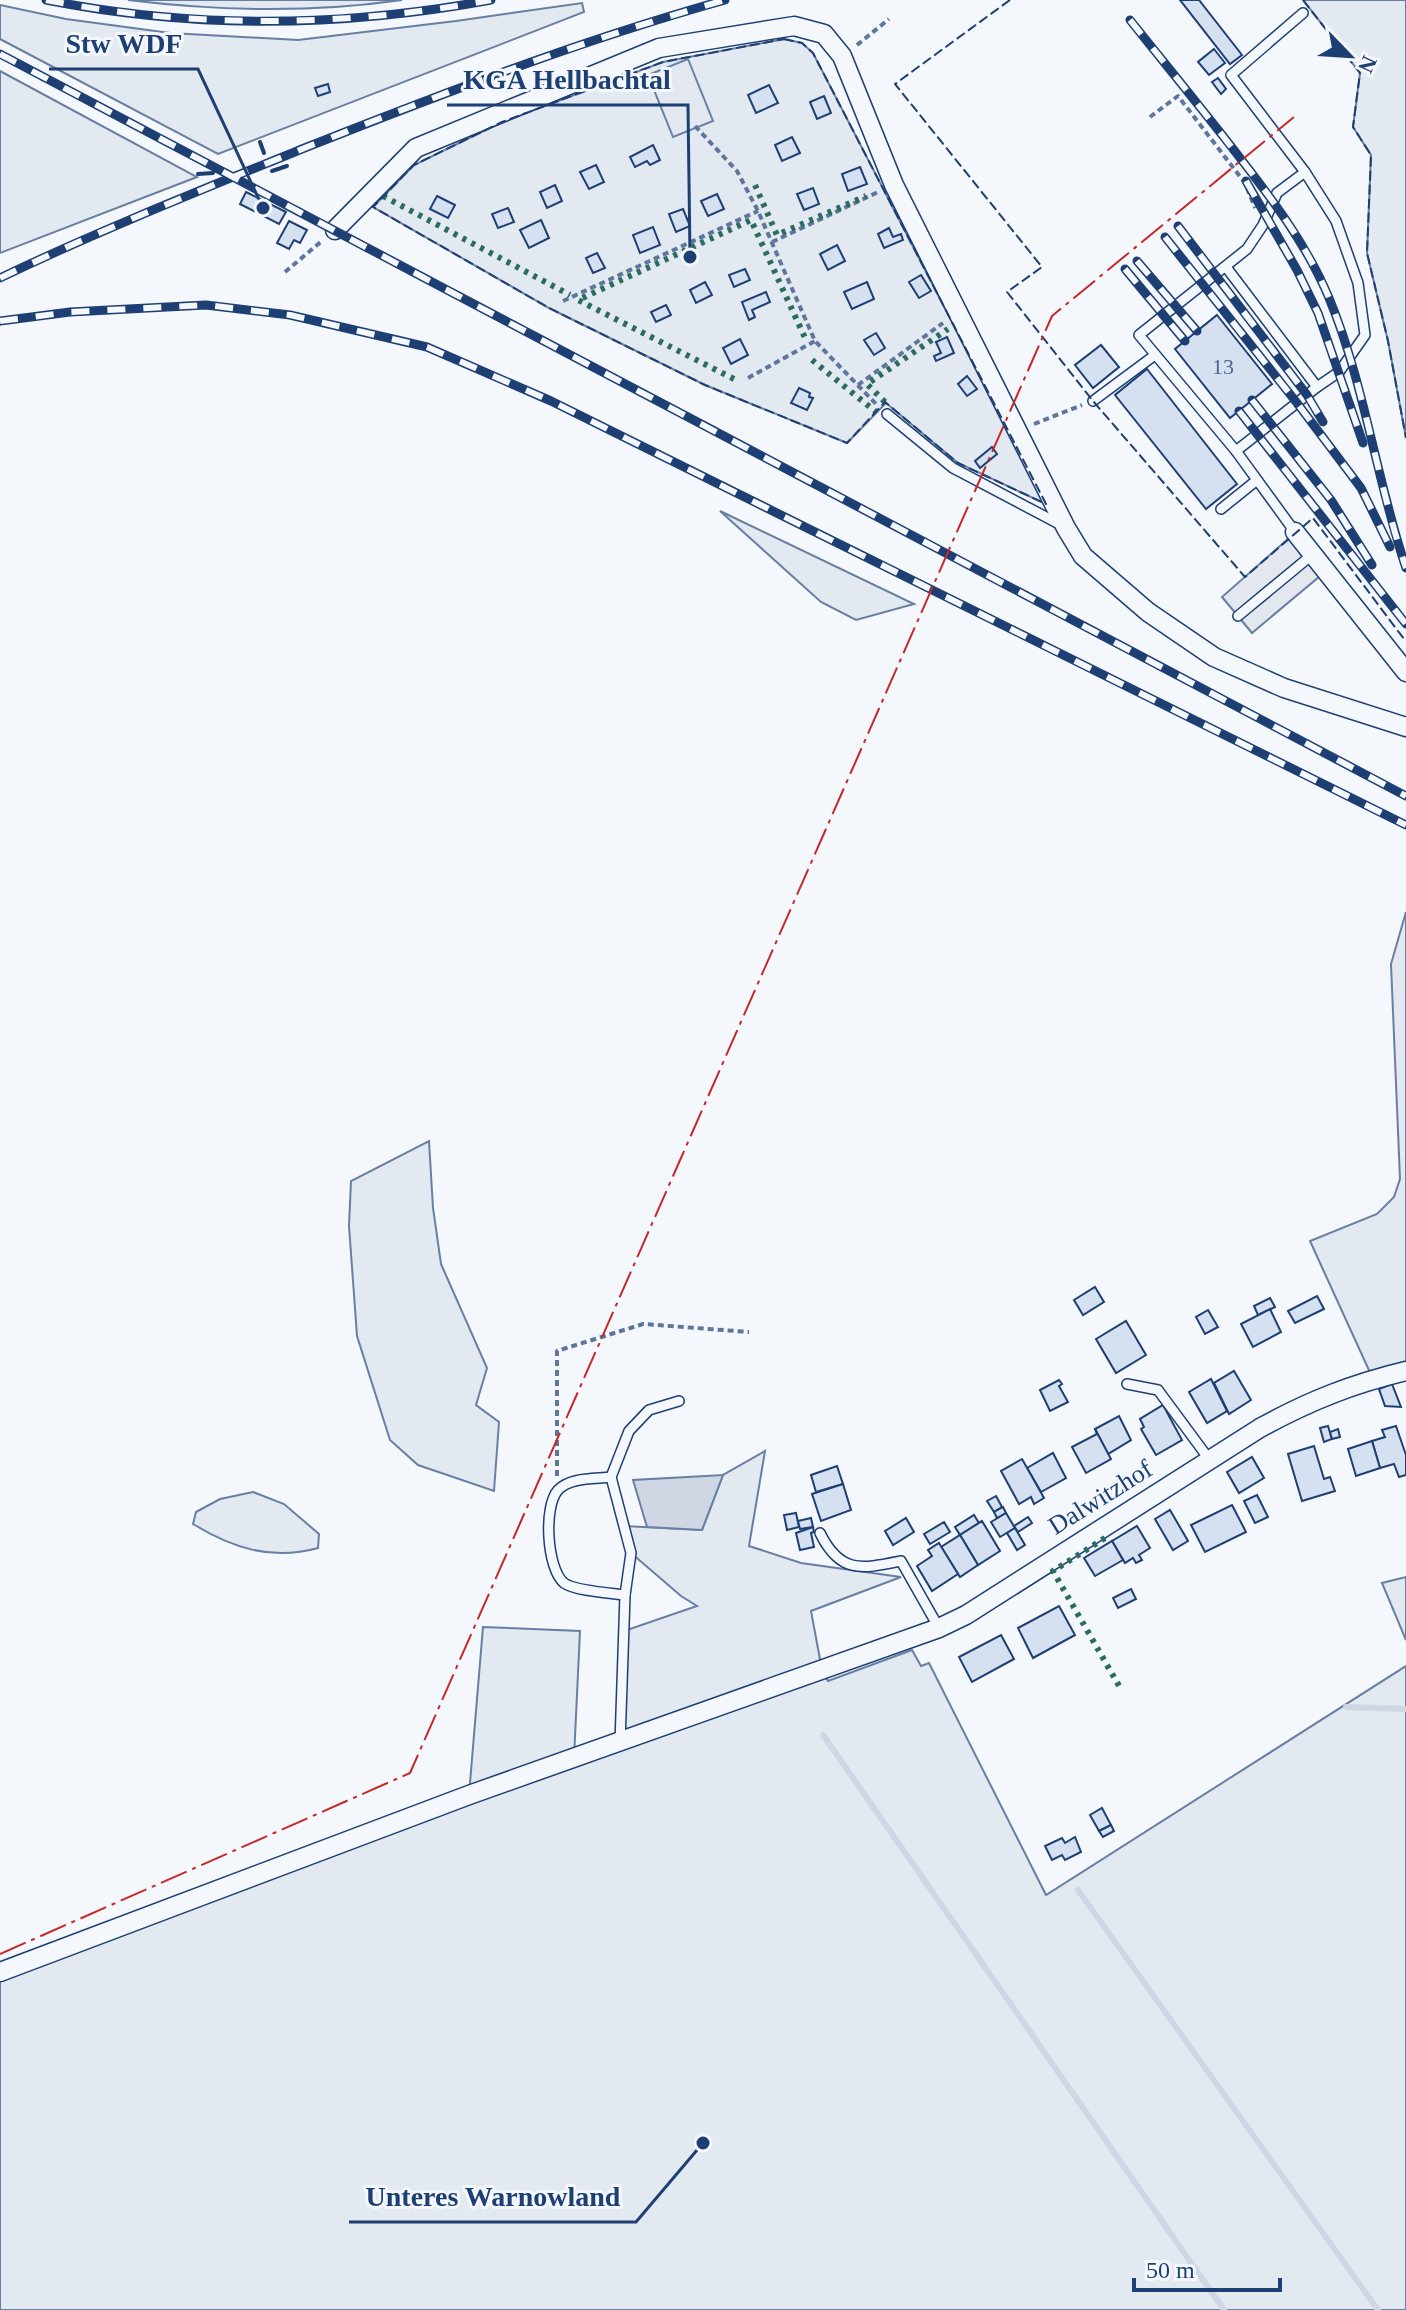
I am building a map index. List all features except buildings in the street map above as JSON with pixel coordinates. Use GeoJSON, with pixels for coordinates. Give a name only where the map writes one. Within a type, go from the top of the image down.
{"type":"FeatureCollection","features":[{"type":"Feature","properties":{"kind":"street"},"geometry":{"type":"LineString","coordinates":[[335,230],[416,148],[659,48],[794,26],[824,34],[842,56],[894,185],[1066,528],[1083,556],[1148,612],[1214,657],[1284,688],[1406,727]]}},
{"type":"Feature","properties":{"kind":"street"},"geometry":{"type":"LineString","coordinates":[[1295,532],[1406,672]]}},
{"type":"Feature","properties":{"kind":"street","name":"Dalwitzhof"},"geometry":{"type":"LineString","coordinates":[[0,1972],[469,1795],[939,1628],[966,1615],[1209,1459],[1305,1404],[1341,1389],[1406,1371]]}},
{"type":"Feature","properties":{"kind":"lane"},"geometry":{"type":"LineString","coordinates":[[1236,451],[1339,372],[1365,335],[1358,283],[1336,221],[1305,172],[1231,75],[1303,13]]}},
{"type":"Feature","properties":{"kind":"lane"},"geometry":{"type":"LineString","coordinates":[[1295,532],[1236,451],[1139,335],[1247,249],[1263,225],[1277,193],[1305,172]]}},
{"type":"Feature","properties":{"kind":"lane"},"geometry":{"type":"LineString","coordinates":[[1226,267],[1317,387]]}},
{"type":"Feature","properties":{"kind":"lane"},"geometry":{"type":"LineString","coordinates":[[1093,401],[1155,355]]}},
{"type":"Feature","properties":{"kind":"lane"},"geometry":{"type":"LineString","coordinates":[[887,414],[953,468],[1066,528]]}},
{"type":"Feature","properties":{"kind":"lane"},"geometry":{"type":"LineString","coordinates":[[1221,509],[1257,480]]}},
{"type":"Feature","properties":{"kind":"lane"},"geometry":{"type":"LineString","coordinates":[[1238,616],[1313,554]]}},
{"type":"Feature","properties":{"kind":"lane"},"geometry":{"type":"LineString","coordinates":[[1127,1384],[1158,1390],[1209,1459]]}},
{"type":"Feature","properties":{"kind":"lane"},"geometry":{"type":"LineString","coordinates":[[620,1743],[625,1595],[631,1553],[611,1477],[629,1431],[649,1410],[679,1401]]}},
{"type":"Feature","properties":{"kind":"lane"},"geometry":{"type":"LineString","coordinates":[[611,1477],[570,1482],[557,1490],[551,1505],[549,1553],[556,1575],[568,1586],[625,1595]]}},
{"type":"Feature","properties":{"kind":"lane"},"geometry":{"type":"LineString","coordinates":[[820,1533],[830,1554],[860,1569],[901,1561],[939,1628]]}},
{"type":"Feature","properties":{"kind":"path"},"geometry":{"type":"LineString","coordinates":[[842,56],[889,19]]}},
{"type":"Feature","properties":{"kind":"path"},"geometry":{"type":"LineString","coordinates":[[1150,117],[1178,96],[1245,183],[1263,225]]}},
{"type":"Feature","properties":{"kind":"path"},"geometry":{"type":"LineString","coordinates":[[695,126],[737,171],[758,211],[815,341],[887,414]]}},
{"type":"Feature","properties":{"kind":"path"},"geometry":{"type":"LineString","coordinates":[[772,242],[879,192]]}},
{"type":"Feature","properties":{"kind":"path"},"geometry":{"type":"LineString","coordinates":[[563,301],[758,211]]}},
{"type":"Feature","properties":{"kind":"path"},"geometry":{"type":"LineString","coordinates":[[285,272],[335,230]]}},
{"type":"Feature","properties":{"kind":"path"},"geometry":{"type":"LineString","coordinates":[[858,385],[943,322]]}},
{"type":"Feature","properties":{"kind":"path"},"geometry":{"type":"LineString","coordinates":[[748,378],[815,341]]}},
{"type":"Feature","properties":{"kind":"path"},"geometry":{"type":"LineString","coordinates":[[1017,430],[1093,401]]}},
{"type":"Feature","properties":{"kind":"path"},"geometry":{"type":"LineString","coordinates":[[557,1490],[557,1351],[643,1324],[749,1332]]}},
{"type":"Feature","properties":{"kind":"shaded area"},"geometry":{"type":"Polygon","coordinates":[[[128,0],[402,0],[334,7],[265,9],[128,0]]]}},
{"type":"Feature","properties":{"kind":"shaded area"},"geometry":{"type":"Polygon","coordinates":[[[1303,0],[1406,0],[1406,438],[1367,253],[1371,155],[1353,127],[1360,73],[1303,0]]]}},
{"type":"Feature","properties":{"kind":"shaded area"},"geometry":{"type":"Polygon","coordinates":[[[582,3],[584,12],[218,154],[0,39],[0,5],[66,19],[170,33],[298,40],[582,3]]]}},
{"type":"Feature","properties":{"kind":"shaded area"},"geometry":{"type":"Polygon","coordinates":[[[784,39],[802,43],[813,53],[1046,504],[958,463],[886,403],[847,443],[705,385],[549,308],[373,207],[414,165],[502,122],[663,62],[784,39]]]}},
{"type":"Feature","properties":{"kind":"shaded area"},"geometry":{"type":"Polygon","coordinates":[[[688,59],[713,121],[673,137],[648,75],[688,59]]]}},
{"type":"Feature","properties":{"kind":"shaded area"},"geometry":{"type":"Polygon","coordinates":[[[0,71],[197,177],[0,253],[0,71]]]}},
{"type":"Feature","properties":{"kind":"shaded area"},"geometry":{"type":"Polygon","coordinates":[[[720,511],[914,604],[856,620],[821,602],[720,511]]]}},
{"type":"Feature","properties":{"kind":"shaded area"},"geometry":{"type":"Polygon","coordinates":[[[1289,538],[1320,576],[1252,633],[1222,597],[1289,538]]]}},
{"type":"Feature","properties":{"kind":"shaded area"},"geometry":{"type":"Polygon","coordinates":[[[1406,912],[1406,1371],[1373,1379],[1310,1241],[1377,1214],[1394,1197],[1400,1179],[1391,964],[1406,912]]]}},
{"type":"Feature","properties":{"kind":"shaded area"},"geometry":{"type":"Polygon","coordinates":[[[429,1141],[433,1208],[441,1264],[487,1368],[476,1405],[499,1422],[494,1491],[418,1465],[390,1440],[357,1336],[349,1226],[351,1181],[429,1141]]]}},
{"type":"Feature","properties":{"kind":"shaded area"},"geometry":{"type":"Polygon","coordinates":[[[765,1451],[749,1546],[801,1563],[901,1577],[811,1611],[822,1670],[828,1681],[912,1650],[921,1666],[929,1663],[1046,1895],[1406,1666],[1406,2310],[0,2310],[0,1972],[469,1795],[483,1627],[580,1631],[574,1758],[620,1743],[624,1631],[697,1606],[631,1553],[624,1526],[702,1530],[723,1475],[765,1451]]]}},
{"type":"Feature","properties":{"kind":"shaded area"},"geometry":{"type":"Polygon","coordinates":[[[723,1475],[702,1530],[647,1527],[633,1480],[723,1475]]]}},
{"type":"Feature","properties":{"kind":"shaded area"},"geometry":{"type":"Polygon","coordinates":[[[253,1492],[284,1504],[319,1534],[318,1548],[285,1553],[253,1550],[223,1540],[193,1524],[196,1512],[220,1499],[253,1492]]]}},
{"type":"Feature","properties":{"kind":"shaded area"},"geometry":{"type":"Polygon","coordinates":[[[1406,1577],[1406,1640],[1382,1583],[1406,1577]]]}},
{"type":"Feature","properties":{"kind":"waterway"},"geometry":{"type":"LineString","coordinates":[[1346,1707],[1406,1709]]}},
{"type":"Feature","properties":{"kind":"waterway"},"geometry":{"type":"LineString","coordinates":[[823,1735],[1224,2310]]}},
{"type":"Feature","properties":{"kind":"waterway"},"geometry":{"type":"LineString","coordinates":[[1078,1890],[1378,2310]]}},
{"type":"Feature","properties":{"kind":"railway"},"geometry":{"type":"LineString","coordinates":[[46,0],[157,16],[269,21],[381,15],[491,0]]}},
{"type":"Feature","properties":{"kind":"railway"},"geometry":{"type":"LineString","coordinates":[[0,278],[152,210],[410,107],[566,50],[725,0]]}},
{"type":"Feature","properties":{"kind":"railway"},"geometry":{"type":"LineString","coordinates":[[1130,20],[1263,188],[1320,278],[1352,364],[1406,568]]}},
{"type":"Feature","properties":{"kind":"railway"},"geometry":{"type":"LineString","coordinates":[[0,54],[1406,796]]}},
{"type":"Feature","properties":{"kind":"railway"},"geometry":{"type":"LineString","coordinates":[[1246,181],[1318,313],[1363,443]]}},
{"type":"Feature","properties":{"kind":"railway"},"geometry":{"type":"LineString","coordinates":[[1178,226],[1307,395],[1323,422]]}},
{"type":"Feature","properties":{"kind":"railway"},"geometry":{"type":"LineString","coordinates":[[1165,237],[1361,488],[1390,547]]}},
{"type":"Feature","properties":{"kind":"railway"},"geometry":{"type":"LineString","coordinates":[[1137,261],[1197,331]]}},
{"type":"Feature","properties":{"kind":"railway"},"geometry":{"type":"LineString","coordinates":[[1125,269],[1185,341]]}},
{"type":"Feature","properties":{"kind":"railway"},"geometry":{"type":"LineString","coordinates":[[0,321],[70,312],[206,305],[290,315],[427,347],[551,401],[1406,825]]}},
{"type":"Feature","properties":{"kind":"railway"},"geometry":{"type":"LineString","coordinates":[[1252,400],[1331,500],[1372,565]]}},
{"type":"Feature","properties":{"kind":"railway"},"geometry":{"type":"LineString","coordinates":[[1239,411],[1406,624]]}},
{"type":"Feature","properties":{"kind":"hedge"},"geometry":{"type":"LineString","coordinates":[[755,185],[777,235],[866,196]]}},
{"type":"Feature","properties":{"kind":"hedge"},"geometry":{"type":"LineString","coordinates":[[383,196],[570,295]]}},
{"type":"Feature","properties":{"kind":"hedge"},"geometry":{"type":"LineString","coordinates":[[734,379],[578,300],[751,220],[806,340]]}},
{"type":"Feature","properties":{"kind":"hedge"},"geometry":{"type":"LineString","coordinates":[[885,402],[867,384],[948,329]]}},
{"type":"Feature","properties":{"kind":"hedge"},"geometry":{"type":"LineString","coordinates":[[812,360],[876,412]]}},
{"type":"Feature","properties":{"kind":"hedge"},"geometry":{"type":"LineString","coordinates":[[1105,1538],[1053,1571],[1122,1691]]}},
{"type":"Feature","properties":{"kind":"fence"},"geometry":{"type":"LineString","coordinates":[[1010,0],[895,84],[1042,267],[1007,292],[1093,401],[1245,577],[1313,518],[1404,639],[1406,637]]}},
{"type":"Feature","properties":{"kind":"fence"},"geometry":{"type":"LineString","coordinates":[[1303,0],[1360,73],[1353,127],[1371,155],[1367,253],[1406,438]]}},
{"type":"Feature","properties":{"kind":"fence"},"geometry":{"type":"LineString","coordinates":[[784,39],[802,43],[813,53],[1046,504],[958,463],[885,402],[847,443],[705,385],[549,308],[373,207],[414,165],[502,122],[663,62],[784,39]]}},
{"type":"Feature","properties":{"kind":"wall"},"geometry":{"type":"LineString","coordinates":[[260,142],[264,153]]}},
{"type":"Feature","properties":{"kind":"wall"},"geometry":{"type":"LineString","coordinates":[[272,171],[287,166]]}},
{"type":"Feature","properties":{"kind":"wall"},"geometry":{"type":"LineString","coordinates":[[198,174],[213,173]]}},
{"type":"Feature","properties":{"kind":"power"},"geometry":{"type":"LineString","coordinates":[[0,1954],[410,1773],[1052,316],[1294,117]]}},
{"type":"Feature","properties":{"kind":"place","name":"Stw WDF"},"geometry":{"type":"Point","coordinates":[263,208]}},
{"type":"Feature","properties":{"kind":"place","name":"KGA Hellbachtal"},"geometry":{"type":"Point","coordinates":[690,257]}},
{"type":"Feature","properties":{"kind":"place","name":"Unteres Warnowland"},"geometry":{"type":"Point","coordinates":[703,2143]}}]}
